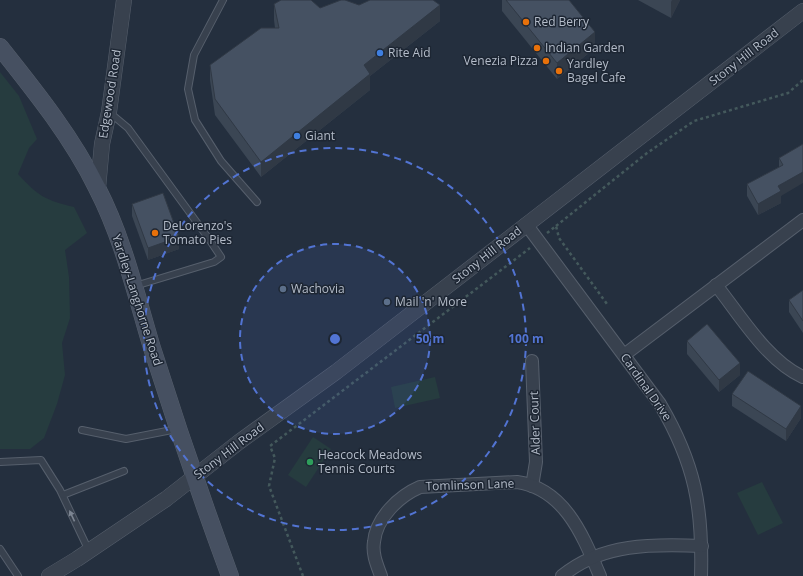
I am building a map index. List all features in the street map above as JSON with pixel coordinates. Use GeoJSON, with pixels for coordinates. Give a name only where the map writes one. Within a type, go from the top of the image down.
{"type":"FeatureCollection","features":[{"type":"Feature","properties":{"kind":"main road","name":"Yardley-Langhorne Road"},"geometry":{"type":"LineString","coordinates":[[0,47],[54,118],[80,156],[98,188],[121,248],[177,429],[230,576]]}},
{"type":"Feature","properties":{"kind":"street","name":"Edgewood Road"},"geometry":{"type":"LineString","coordinates":[[98,188],[102,144],[109,112],[124,0]]}},
{"type":"Feature","properties":{"kind":"street","name":"Stony Hill Road"},"geometry":{"type":"LineString","coordinates":[[49,576],[166,499],[392,330],[526,224],[803,11]]}},
{"type":"Feature","properties":{"kind":"street"},"geometry":{"type":"LineString","coordinates":[[624,355],[803,220]]}},
{"type":"Feature","properties":{"kind":"street","name":"Cardinal Drive"},"geometry":{"type":"LineString","coordinates":[[526,224],[660,404],[685,452],[698,504],[702,546],[700,576]]}},
{"type":"Feature","properties":{"kind":"street"},"geometry":{"type":"LineString","coordinates":[[716,285],[765,348],[782,364],[803,377]]}},
{"type":"Feature","properties":{"kind":"street","name":"Alder Court"},"geometry":{"type":"LineString","coordinates":[[532,361],[536,462],[532,486]]}},
{"type":"Feature","properties":{"kind":"street","name":"Tomlinson Lane"},"geometry":{"type":"LineString","coordinates":[[381,576],[374,555],[376,532],[391,507],[409,491],[420,486],[517,482],[544,491],[564,508],[576,524],[600,576]]}},
{"type":"Feature","properties":{"kind":"street"},"geometry":{"type":"LineString","coordinates":[[562,576],[592,558],[613,549],[631,546],[702,546]]}},
{"type":"Feature","properties":{"kind":"lane"},"geometry":{"type":"LineString","coordinates":[[223,0],[194,55],[188,89],[195,120],[221,161],[257,202]]}},
{"type":"Feature","properties":{"kind":"lane"},"geometry":{"type":"LineString","coordinates":[[109,112],[128,128],[221,257],[214,262],[133,287]]}},
{"type":"Feature","properties":{"kind":"lane"},"geometry":{"type":"LineString","coordinates":[[82,430],[126,439],[177,429]]}},
{"type":"Feature","properties":{"kind":"lane"},"geometry":{"type":"LineString","coordinates":[[0,462],[41,460],[63,495],[89,551]]}},
{"type":"Feature","properties":{"kind":"lane"},"geometry":{"type":"LineString","coordinates":[[63,495],[124,471]]}},
{"type":"Feature","properties":{"kind":"lane"},"geometry":{"type":"LineString","coordinates":[[0,549],[18,576]]}},
{"type":"Feature","properties":{"kind":"path"},"geometry":{"type":"LineString","coordinates":[[303,576],[269,486],[275,458],[270,446],[538,240],[647,153],[694,121],[788,93],[803,80]]}},
{"type":"Feature","properties":{"kind":"path"},"geometry":{"type":"LineString","coordinates":[[556,226],[559,238],[607,304]]}},
{"type":"Feature","properties":{"kind":"green space"},"geometry":{"type":"Polygon","coordinates":[[[0,72],[19,96],[37,139],[29,148],[18,174],[43,196],[56,202],[74,207],[87,233],[65,250],[69,277],[70,318],[62,343],[65,375],[57,404],[44,438],[30,449],[0,449],[0,72]]]}},
{"type":"Feature","properties":{"kind":"green space"},"geometry":{"type":"Polygon","coordinates":[[[435,377],[440,398],[395,408],[391,387],[435,377]]]}},
{"type":"Feature","properties":{"kind":"green space","name":"Heacock Meadows Tennis Courts"},"geometry":{"type":"Polygon","coordinates":[[[313,437],[331,449],[306,487],[288,475],[313,437]]]}},
{"type":"Feature","properties":{"kind":"green space"},"geometry":{"type":"Polygon","coordinates":[[[762,482],[783,523],[758,535],[737,493],[762,482]]]}},
{"type":"Feature","properties":{"kind":"building"},"geometry":{"type":"Polygon","coordinates":[[[281,0],[311,0],[320,8],[341,0],[359,5],[370,0],[433,0],[440,5],[364,65],[370,74],[261,162],[215,99],[210,65],[261,28],[279,28],[274,4],[281,0]]]}},
{"type":"Feature","properties":{"kind":"building"},"geometry":{"type":"Polygon","coordinates":[[[506,0],[569,0],[595,32],[557,63],[506,0]]]}},
{"type":"Feature","properties":{"kind":"building"},"geometry":{"type":"Polygon","coordinates":[[[803,144],[803,172],[778,186],[781,191],[758,204],[747,184],[783,165],[779,158],[803,144]]]}},
{"type":"Feature","properties":{"kind":"building","name":"DeLorenzo's Tomato Pies"},"geometry":{"type":"Polygon","coordinates":[[[163,193],[179,237],[148,248],[132,204],[163,193]]]}},
{"type":"Feature","properties":{"kind":"building"},"geometry":{"type":"Polygon","coordinates":[[[803,290],[803,321],[789,300],[803,290]]]}},
{"type":"Feature","properties":{"kind":"building"},"geometry":{"type":"Polygon","coordinates":[[[707,324],[740,363],[719,380],[687,341],[707,324]]]}},
{"type":"Feature","properties":{"kind":"building"},"geometry":{"type":"Polygon","coordinates":[[[748,371],[801,406],[786,429],[732,394],[748,371]]]}},
{"type":"Feature","properties":{"kind":"place","name":"Red Berry"},"geometry":{"type":"Point","coordinates":[526,22]}},
{"type":"Feature","properties":{"kind":"place","name":"Indian Garden"},"geometry":{"type":"Point","coordinates":[537,48]}},
{"type":"Feature","properties":{"kind":"place","name":"Rite Aid"},"geometry":{"type":"Point","coordinates":[380,53]}},
{"type":"Feature","properties":{"kind":"place","name":"Venezia Pizza"},"geometry":{"type":"Point","coordinates":[546,61]}},
{"type":"Feature","properties":{"kind":"place","name":"Yardley Bagel Cafe"},"geometry":{"type":"Point","coordinates":[559,71]}},
{"type":"Feature","properties":{"kind":"place","name":"Giant"},"geometry":{"type":"Point","coordinates":[297,136]}},
{"type":"Feature","properties":{"kind":"place","name":"DeLorenzo's Tomato Pies"},"geometry":{"type":"Point","coordinates":[155,233]}},
{"type":"Feature","properties":{"kind":"place","name":"Wachovia"},"geometry":{"type":"Point","coordinates":[283,289]}},
{"type":"Feature","properties":{"kind":"place","name":"Mail 'n' More"},"geometry":{"type":"Point","coordinates":[387,302]}},
{"type":"Feature","properties":{"kind":"place","name":"Heacock Meadows Tennis Courts"},"geometry":{"type":"Point","coordinates":[310,462]}}]}
